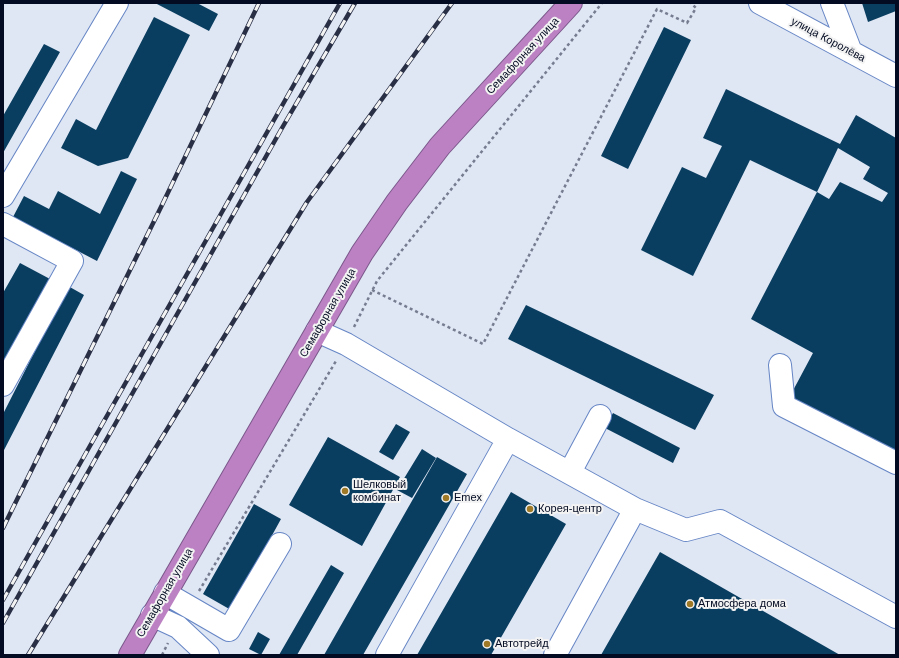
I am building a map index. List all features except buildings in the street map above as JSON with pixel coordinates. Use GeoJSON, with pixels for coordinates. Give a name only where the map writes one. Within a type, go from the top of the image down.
{"type":"FeatureCollection","features":[{"type":"Feature","properties":{"kind":"highway","name":"Семафорная улица"},"geometry":{"type":"LineString","coordinates":[[130,655],[362,253],[397,202],[440,146],[571,3]]}},
{"type":"Feature","properties":{"kind":"street"},"geometry":{"type":"LineString","coordinates":[[3,196],[117,3]]}},
{"type":"Feature","properties":{"kind":"street","name":"улица Королёва"},"geometry":{"type":"LineString","coordinates":[[760,3],[896,76]]}},
{"type":"Feature","properties":{"kind":"street"},"geometry":{"type":"LineString","coordinates":[[832,3],[851,52]]}},
{"type":"Feature","properties":{"kind":"street"},"geometry":{"type":"LineString","coordinates":[[3,224],[72,261],[3,385]]}},
{"type":"Feature","properties":{"kind":"street"},"geometry":{"type":"LineString","coordinates":[[318,331],[346,344],[508,439],[635,509],[686,530],[720,521],[896,618]]}},
{"type":"Feature","properties":{"kind":"street"},"geometry":{"type":"LineString","coordinates":[[780,365],[784,406],[896,463]]}},
{"type":"Feature","properties":{"kind":"street"},"geometry":{"type":"LineString","coordinates":[[570,472],[600,416]]}},
{"type":"Feature","properties":{"kind":"street"},"geometry":{"type":"LineString","coordinates":[[387,655],[508,439]]}},
{"type":"Feature","properties":{"kind":"street"},"geometry":{"type":"LineString","coordinates":[[555,655],[635,509]]}},
{"type":"Feature","properties":{"kind":"street"},"geometry":{"type":"LineString","coordinates":[[165,593],[229,630],[280,544]]}},
{"type":"Feature","properties":{"kind":"street"},"geometry":{"type":"LineString","coordinates":[[152,616],[178,627],[208,655]]}},
{"type":"Feature","properties":{"kind":"path"},"geometry":{"type":"LineString","coordinates":[[189,608],[346,344],[372,290],[602,3]]}},
{"type":"Feature","properties":{"kind":"path"},"geometry":{"type":"LineString","coordinates":[[372,290],[483,344],[657,9],[688,23],[696,8],[691,3]]}},
{"type":"Feature","properties":{"kind":"railway"},"geometry":{"type":"LineString","coordinates":[[3,528],[162,205],[259,3]]}},
{"type":"Feature","properties":{"kind":"railway"},"geometry":{"type":"LineString","coordinates":[[3,600],[340,3]]}},
{"type":"Feature","properties":{"kind":"railway"},"geometry":{"type":"LineString","coordinates":[[3,623],[282,128],[355,3]]}},
{"type":"Feature","properties":{"kind":"railway"},"geometry":{"type":"LineString","coordinates":[[28,655],[307,202],[452,3]]}},
{"type":"Feature","properties":{"kind":"place","name":"Шелковый комбинат"},"geometry":{"type":"Point","coordinates":[345,491]}},
{"type":"Feature","properties":{"kind":"place","name":"Emex"},"geometry":{"type":"Point","coordinates":[446,498]}},
{"type":"Feature","properties":{"kind":"place","name":"Корея-центр"},"geometry":{"type":"Point","coordinates":[530,509]}},
{"type":"Feature","properties":{"kind":"place","name":"Атмосфера дома"},"geometry":{"type":"Point","coordinates":[690,604]}},
{"type":"Feature","properties":{"kind":"place","name":"Автотрейд"},"geometry":{"type":"Point","coordinates":[487,644]}}]}
